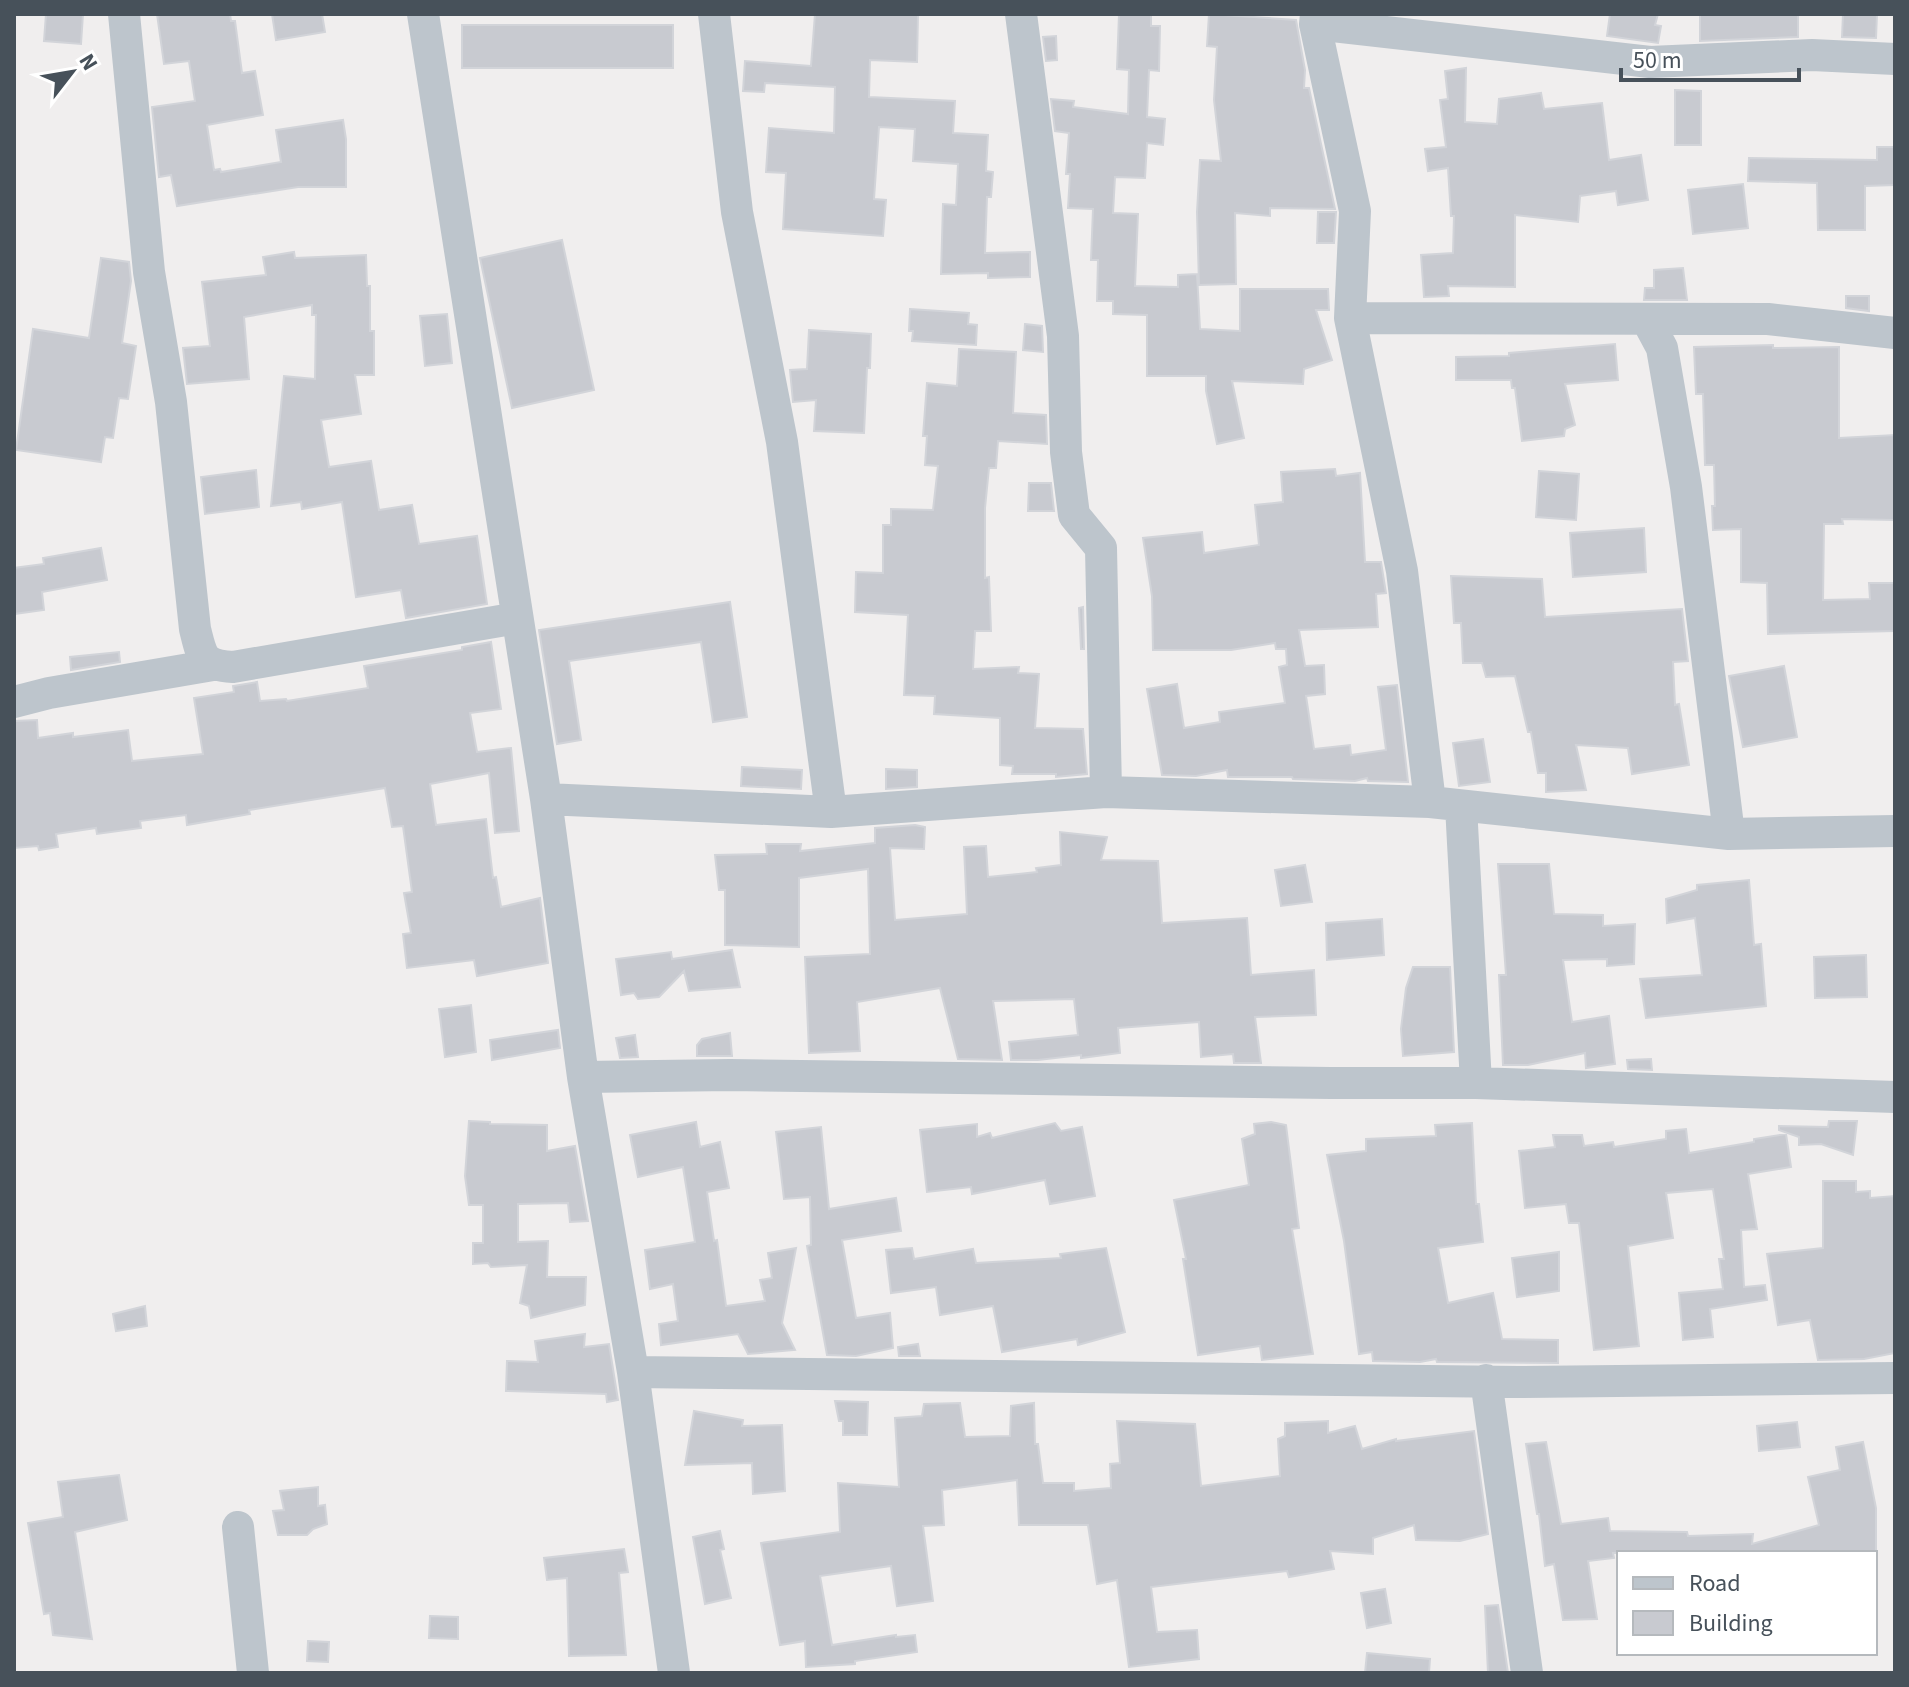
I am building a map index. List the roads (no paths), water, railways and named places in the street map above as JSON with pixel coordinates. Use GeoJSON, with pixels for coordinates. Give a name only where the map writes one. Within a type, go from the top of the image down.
{"type":"FeatureCollection","features":[{"type":"Feature","properties":{"kind":"street"},"geometry":{"type":"LineString","coordinates":[[124,14],[149,272],[171,402],[195,629],[202,655],[213,665]]}},
{"type":"Feature","properties":{"kind":"street"},"geometry":{"type":"LineString","coordinates":[[423,14],[546,799],[583,1077],[633,1372],[674,1673]]}},
{"type":"Feature","properties":{"kind":"street"},"geometry":{"type":"LineString","coordinates":[[714,14],[737,212],[782,442],[831,812]]}},
{"type":"Feature","properties":{"kind":"street"},"geometry":{"type":"LineString","coordinates":[[1021,14],[1063,336],[1066,452],[1074,515],[1101,548],[1106,792]]}},
{"type":"Feature","properties":{"kind":"street"},"geometry":{"type":"LineString","coordinates":[[1430,802],[1402,571],[1350,318],[1355,211],[1315,19],[1650,62],[1812,55],[1895,59]]}},
{"type":"Feature","properties":{"kind":"street"},"geometry":{"type":"LineString","coordinates":[[1350,318],[1768,319],[1895,333]]}},
{"type":"Feature","properties":{"kind":"street"},"geometry":{"type":"LineString","coordinates":[[1647,320],[1662,348],[1686,487],[1729,834]]}},
{"type":"Feature","properties":{"kind":"street"},"geometry":{"type":"LineString","coordinates":[[14,702],[49,693],[213,665],[233,667],[517,618]]}},
{"type":"Feature","properties":{"kind":"street"},"geometry":{"type":"LineString","coordinates":[[546,799],[831,812],[1106,792],[1430,802],[1729,834],[1895,831]]}},
{"type":"Feature","properties":{"kind":"street"},"geometry":{"type":"LineString","coordinates":[[1461,806],[1476,1083]]}},
{"type":"Feature","properties":{"kind":"street"},"geometry":{"type":"LineString","coordinates":[[583,1077],[730,1075],[1476,1083],[1895,1097]]}},
{"type":"Feature","properties":{"kind":"street"},"geometry":{"type":"LineString","coordinates":[[633,1372],[1518,1382],[1895,1378]]}},
{"type":"Feature","properties":{"kind":"street"},"geometry":{"type":"LineString","coordinates":[[1486,1380],[1527,1673]]}},
{"type":"Feature","properties":{"kind":"street"},"geometry":{"type":"LineString","coordinates":[[238,1527],[253,1673]]}}]}
